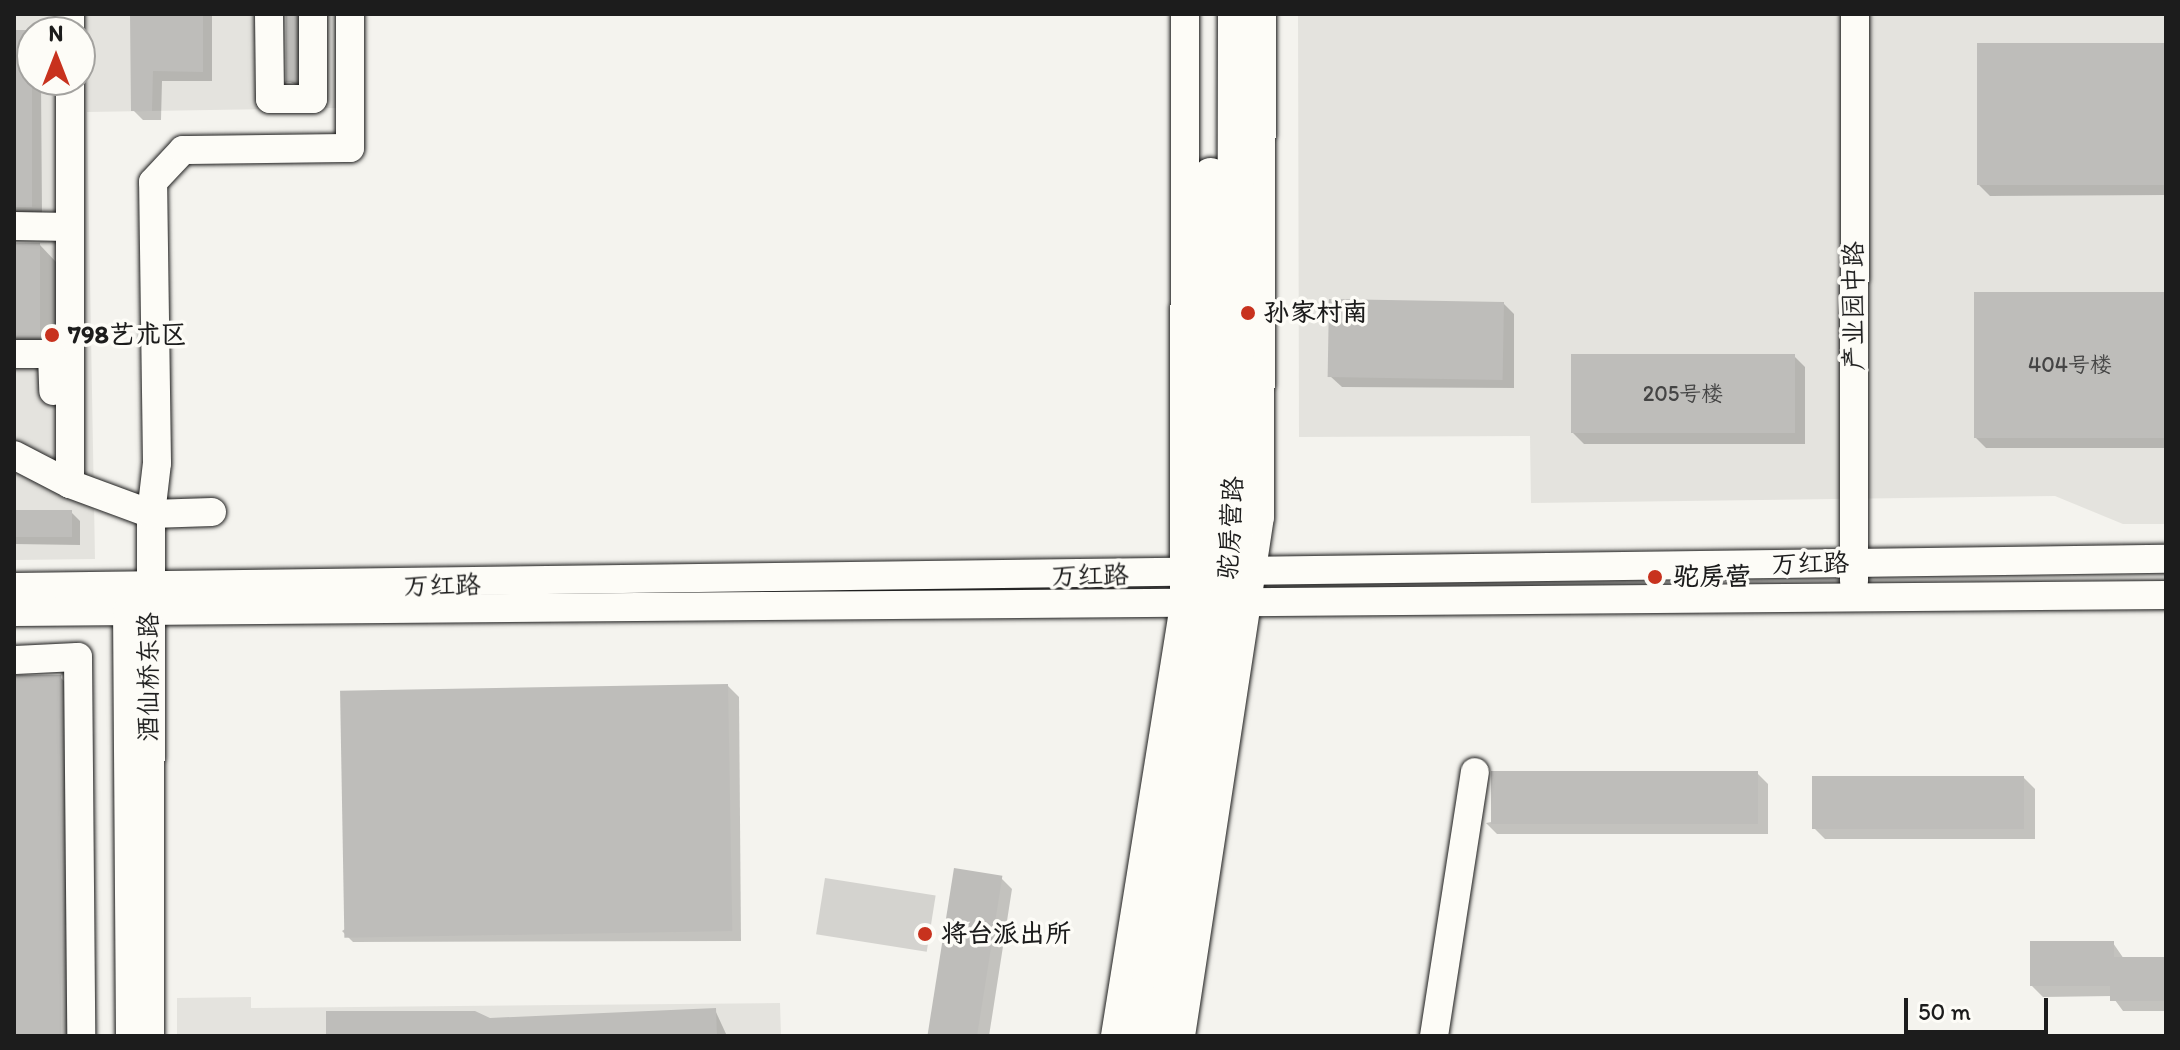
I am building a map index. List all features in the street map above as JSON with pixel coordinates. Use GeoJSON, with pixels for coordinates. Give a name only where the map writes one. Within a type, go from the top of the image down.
{"type":"FeatureCollection","features":[{"type":"Feature","properties":{"kind":"main road","name":"驼房营路"},"geometry":{"type":"LineString","coordinates":[[1213,14],[1217,589]]}},
{"type":"Feature","properties":{"kind":"main road","name":"驼房营路"},"geometry":{"type":"LineString","coordinates":[[1217,589],[1236,14]]}},
{"type":"Feature","properties":{"kind":"street"},"geometry":{"type":"LineString","coordinates":[[269,14],[270,99],[313,99],[313,14]]}},
{"type":"Feature","properties":{"kind":"street"},"geometry":{"type":"LineString","coordinates":[[142,603],[157,463],[153,182],[183,150],[350,148],[350,14]]}},
{"type":"Feature","properties":{"kind":"street"},"geometry":{"type":"LineString","coordinates":[[1115,1036],[1217,589],[1185,14]]}},
{"type":"Feature","properties":{"kind":"street"},"geometry":{"type":"LineString","coordinates":[[1181,1036],[1262,14]]}},
{"type":"Feature","properties":{"kind":"street","name":"产业园中路"},"geometry":{"type":"LineString","coordinates":[[1854,597],[1855,14]]}},
{"type":"Feature","properties":{"kind":"street"},"geometry":{"type":"LineString","coordinates":[[70,96],[70,484]]}},
{"type":"Feature","properties":{"kind":"street"},"geometry":{"type":"LineString","coordinates":[[14,226],[70,227]]}},
{"type":"Feature","properties":{"kind":"street"},"geometry":{"type":"LineString","coordinates":[[14,354],[52,354],[53,406]]}},
{"type":"Feature","properties":{"kind":"street"},"geometry":{"type":"LineString","coordinates":[[14,455],[70,484],[151,514],[212,512]]}},
{"type":"Feature","properties":{"kind":"street","name":"万红路"},"geometry":{"type":"LineString","coordinates":[[1217,589],[1854,564],[2166,559]]}},
{"type":"Feature","properties":{"kind":"street","name":"万红路"},"geometry":{"type":"LineString","coordinates":[[14,587],[142,603]]}},
{"type":"Feature","properties":{"kind":"street","name":"万红路"},"geometry":{"type":"LineString","coordinates":[[14,612],[142,603],[1217,589],[1854,597],[2166,595]]}},
{"type":"Feature","properties":{"kind":"street","name":"驼房营路"},"geometry":{"type":"LineString","coordinates":[[1138,1036],[1217,589]]}},
{"type":"Feature","properties":{"kind":"street","name":"驼房营路"},"geometry":{"type":"LineString","coordinates":[[1160,1036],[1217,589]]}},
{"type":"Feature","properties":{"kind":"street","name":"酒仙桥东路"},"geometry":{"type":"LineString","coordinates":[[130,1036],[142,603]]}},
{"type":"Feature","properties":{"kind":"street","name":"酒仙桥东路"},"geometry":{"type":"LineString","coordinates":[[142,603],[150,1036]]}},
{"type":"Feature","properties":{"kind":"street"},"geometry":{"type":"LineString","coordinates":[[14,660],[78,657],[81,1036]]}},
{"type":"Feature","properties":{"kind":"street"},"geometry":{"type":"LineString","coordinates":[[1434,1036],[1475,772]]}},
{"type":"Feature","properties":{"kind":"shaded area","name":"798艺术区"},"geometry":{"type":"Polygon","coordinates":[[[14,14],[336,14],[338,108],[87,112],[95,559],[14,560],[14,14]]]}},
{"type":"Feature","properties":{"kind":"shaded area"},"geometry":{"type":"Polygon","coordinates":[[[1298,14],[2166,14],[2166,524],[2123,524],[2055,496],[1531,503],[1530,436],[1299,437],[1298,14]]]}},
{"type":"Feature","properties":{"kind":"shaded area"},"geometry":{"type":"Polygon","coordinates":[[[825,878],[936,896],[927,952],[816,934],[825,878]]]}},
{"type":"Feature","properties":{"kind":"shaded area"},"geometry":{"type":"Polygon","coordinates":[[[251,997],[251,1008],[780,1003],[781,1036],[177,1036],[177,998],[251,997]]]}},
{"type":"Feature","properties":{"kind":"building"},"geometry":{"type":"Polygon","coordinates":[[[130,14],[203,14],[203,72],[153,71],[152,111],[131,111],[130,14]]]}},
{"type":"Feature","properties":{"kind":"building"},"geometry":{"type":"Polygon","coordinates":[[[286,14],[296,14],[296,82],[286,82],[286,14]]]}},
{"type":"Feature","properties":{"kind":"building"},"geometry":{"type":"Polygon","coordinates":[[[14,30],[16,96],[32,96],[32,207],[14,207],[14,30]]]}},
{"type":"Feature","properties":{"kind":"building"},"geometry":{"type":"Polygon","coordinates":[[[1977,43],[2166,43],[2166,185],[1977,185],[1977,43]]]}},
{"type":"Feature","properties":{"kind":"building"},"geometry":{"type":"Polygon","coordinates":[[[14,243],[40,243],[40,337],[14,337],[14,243]]]}},
{"type":"Feature","properties":{"kind":"building"},"geometry":{"type":"Polygon","coordinates":[[[1974,292],[2166,292],[2166,438],[1974,438],[1974,292]]]}},
{"type":"Feature","properties":{"kind":"building"},"geometry":{"type":"Polygon","coordinates":[[[1329,299],[1504,302],[1503,380],[1328,377],[1329,299]]]}},
{"type":"Feature","properties":{"kind":"building"},"geometry":{"type":"Polygon","coordinates":[[[1571,354],[1795,354],[1795,433],[1571,433],[1571,354]]]}},
{"type":"Feature","properties":{"kind":"building"},"geometry":{"type":"Polygon","coordinates":[[[14,510],[72,510],[72,537],[14,537],[14,510]]]}},
{"type":"Feature","properties":{"kind":"building"},"geometry":{"type":"Polygon","coordinates":[[[14,675],[61,675],[61,1036],[14,1036],[14,675]]]}},
{"type":"Feature","properties":{"kind":"building"},"geometry":{"type":"Polygon","coordinates":[[[728,684],[732,931],[344,938],[340,691],[728,684]]]}},
{"type":"Feature","properties":{"kind":"building"},"geometry":{"type":"Polygon","coordinates":[[[1491,771],[1758,771],[1758,824],[1491,824],[1491,771]]]}},
{"type":"Feature","properties":{"kind":"building"},"geometry":{"type":"Polygon","coordinates":[[[1812,776],[2024,776],[2024,829],[1812,829],[1812,776]]]}},
{"type":"Feature","properties":{"kind":"building"},"geometry":{"type":"Polygon","coordinates":[[[954,868],[1002,876],[977,1036],[927,1036],[954,868]]]}},
{"type":"Feature","properties":{"kind":"building"},"geometry":{"type":"Polygon","coordinates":[[[2030,941],[2114,941],[2114,957],[2166,957],[2166,1001],[2110,1001],[2110,986],[2030,986],[2030,941]]]}},
{"type":"Feature","properties":{"kind":"building"},"geometry":{"type":"Polygon","coordinates":[[[716,1008],[717,1036],[326,1036],[326,1011],[475,1011],[490,1018],[716,1008]]]}},
{"type":"Feature","properties":{"kind":"place","name":"孙家村南"},"geometry":{"type":"Point","coordinates":[1248,313]}},
{"type":"Feature","properties":{"kind":"place","name":"798艺术区"},"geometry":{"type":"Point","coordinates":[52,335]}},
{"type":"Feature","properties":{"kind":"place","name":"驼房营"},"geometry":{"type":"Point","coordinates":[1655,577]}},
{"type":"Feature","properties":{"kind":"place","name":"将台派出所"},"geometry":{"type":"Point","coordinates":[925,934]}}]}
